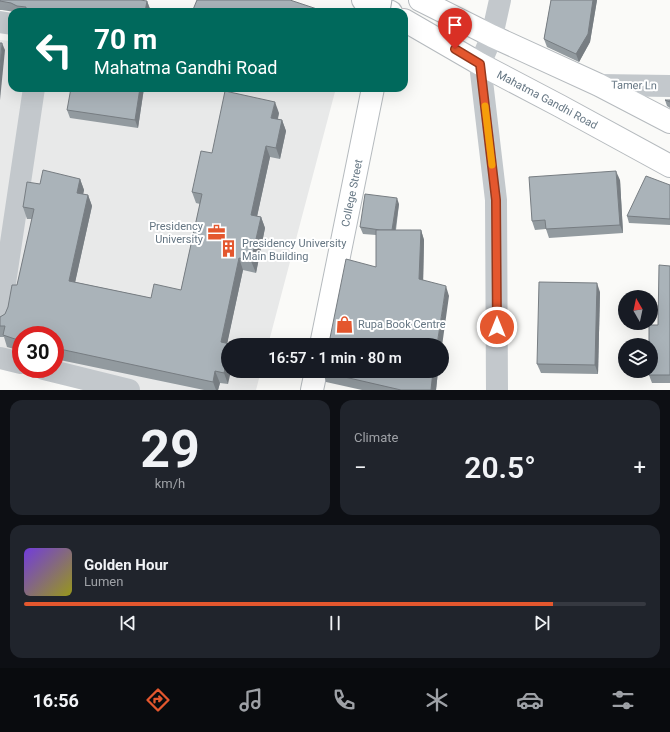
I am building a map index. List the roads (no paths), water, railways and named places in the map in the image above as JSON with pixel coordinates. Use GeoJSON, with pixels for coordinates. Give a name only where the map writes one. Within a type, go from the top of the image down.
{"type":"FeatureCollection","features":[{"type":"Feature","properties":{"kind":"main road"},"geometry":{"type":"LineString","coordinates":[[363,0],[381,8]]}},
{"type":"Feature","properties":{"kind":"main road"},"geometry":{"type":"LineString","coordinates":[[420,0],[492,36],[599,84],[670,122]]}},
{"type":"Feature","properties":{"kind":"main road","name":"Mahatma Gandhi Road"},"geometry":{"type":"LineString","coordinates":[[408,22],[480,64],[670,166]]}},
{"type":"Feature","properties":{"kind":"main road","name":"College Street"},"geometry":{"type":"LineString","coordinates":[[322,338],[372,92]]}},
{"type":"Feature","properties":{"kind":"main road"},"geometry":{"type":"LineString","coordinates":[[312,390],[315,378]]}},
{"type":"Feature","properties":{"kind":"street"},"geometry":{"type":"LineString","coordinates":[[497,390],[496,200],[480,64],[492,36],[500,0]]}},
{"type":"Feature","properties":{"kind":"street","name":"Tamer Ln"},"geometry":{"type":"LineString","coordinates":[[599,84],[670,86]]}},
{"type":"Feature","properties":{"kind":"street"},"geometry":{"type":"LineString","coordinates":[[0,317],[2,285],[33,92]]}},
{"type":"Feature","properties":{"kind":"street"},"geometry":{"type":"LineString","coordinates":[[0,358],[12,361]]}},
{"type":"Feature","properties":{"kind":"street"},"geometry":{"type":"LineString","coordinates":[[64,374],[129,390]]}},
{"type":"Feature","properties":{"kind":"tram line"},"geometry":{"type":"LineString","coordinates":[[391,8],[392,0]]}},
{"type":"Feature","properties":{"kind":"place","name":"Presidency University"},"geometry":{"type":"Point","coordinates":[216,232]}},
{"type":"Feature","properties":{"kind":"place","name":"Presidency University Main Building"},"geometry":{"type":"Point","coordinates":[229,249]}},
{"type":"Feature","properties":{"kind":"place","name":"Rupa Book Centre"},"geometry":{"type":"Point","coordinates":[345,324]}}]}
